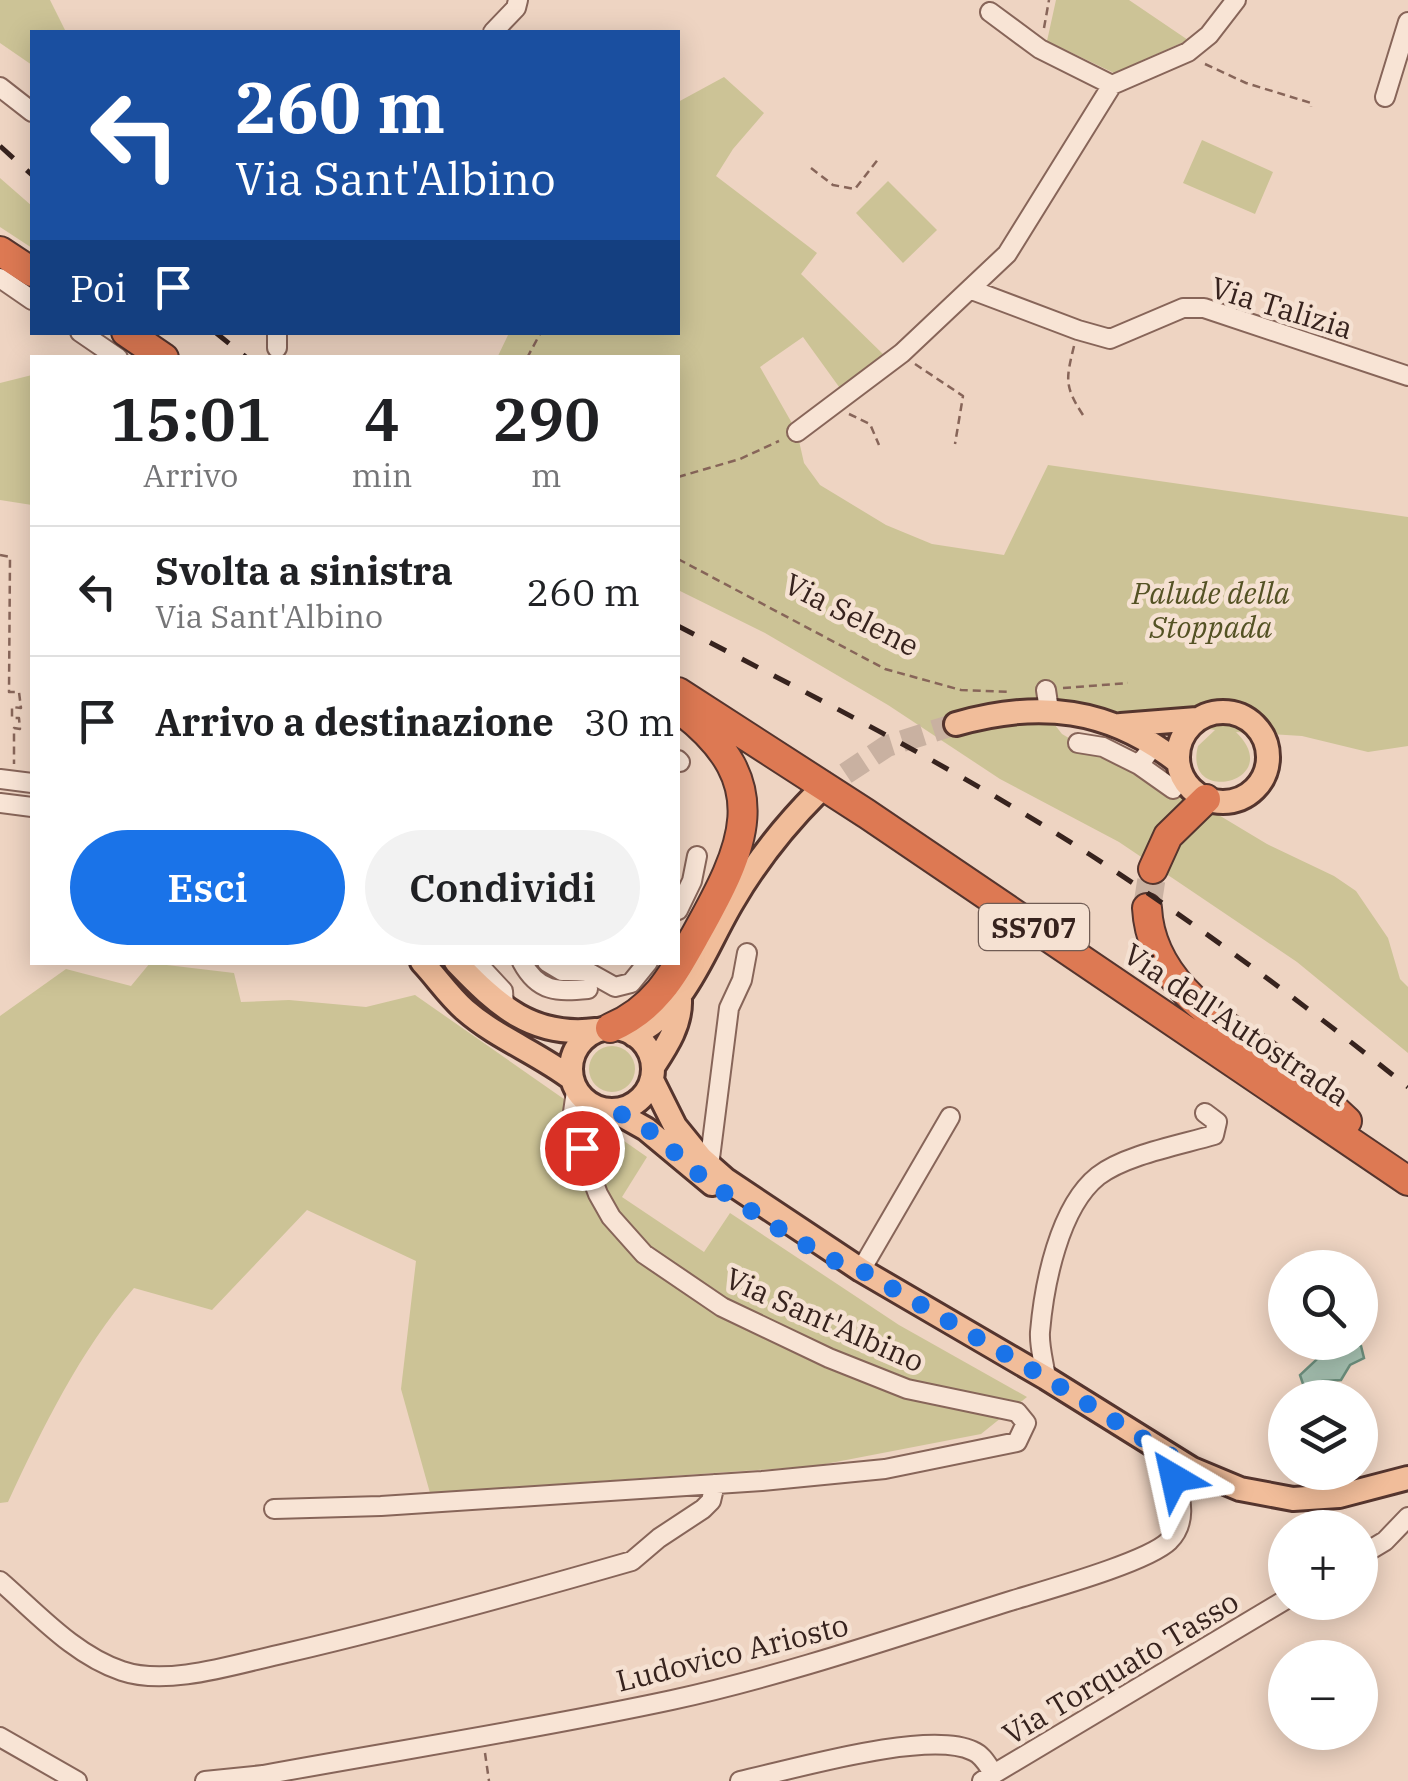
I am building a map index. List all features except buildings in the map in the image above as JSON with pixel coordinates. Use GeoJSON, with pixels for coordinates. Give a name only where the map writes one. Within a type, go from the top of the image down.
{"type":"FeatureCollection","features":[{"type":"Feature","properties":{"kind":"highway"},"geometry":{"type":"LineString","coordinates":[[0,251],[30,271]]}},
{"type":"Feature","properties":{"kind":"highway"},"geometry":{"type":"LineString","coordinates":[[130,335],[160,355]]}},
{"type":"Feature","properties":{"kind":"highway","name":"Via dell'Autostrada"},"geometry":{"type":"LineString","coordinates":[[680,693],[867,814],[1398,1174]]}},
{"type":"Feature","properties":{"kind":"highway"},"geometry":{"type":"LineString","coordinates":[[680,710],[710,736],[733,769],[742,796],[742,834],[731,870],[680,962]]}},
{"type":"Feature","properties":{"kind":"highway"},"geometry":{"type":"LineString","coordinates":[[1153,869],[1168,836],[1206,799]]}},
{"type":"Feature","properties":{"kind":"highway"},"geometry":{"type":"LineString","coordinates":[[1147,908],[1150,934],[1160,960],[1190,997],[1306,1084],[1398,1174]]}},
{"type":"Feature","properties":{"kind":"highway"},"geometry":{"type":"LineString","coordinates":[[615,1031],[648,1006],[678,965]]}},
{"type":"Feature","properties":{"kind":"main road"},"geometry":{"type":"LineString","coordinates":[[956,724],[1047,700],[1121,725],[1178,762]]}},
{"type":"Feature","properties":{"kind":"main road"},"geometry":{"type":"LineString","coordinates":[[1121,725],[1197,719],[1210,713],[1238,714],[1260,730],[1268,757],[1266,771],[1249,794],[1227,802],[1206,799],[1185,782],[1178,762],[1180,741],[1197,719]]}},
{"type":"Feature","properties":{"kind":"main road"},"geometry":{"type":"LineString","coordinates":[[574,1085],[571,1067],[580,1044],[662,1018],[680,997],[757,863],[778,832],[818,792]]}},
{"type":"Feature","properties":{"kind":"main road"},"geometry":{"type":"LineString","coordinates":[[425,965],[465,1010],[504,1038],[546,1060],[592,1106],[646,1130],[693,1171],[758,1217],[839,1263],[861,1270]]}},
{"type":"Feature","properties":{"kind":"main road"},"geometry":{"type":"LineString","coordinates":[[459,965],[504,1006],[527,1020],[558,1032],[615,1031],[650,1054],[652,1074],[668,1114],[709,1166],[861,1270],[1192,1469],[1240,1489],[1293,1499],[1339,1496],[1408,1479]]}},
{"type":"Feature","properties":{"kind":"main road"},"geometry":{"type":"LineString","coordinates":[[608,1110],[638,1102],[673,1032],[680,997]]}},
{"type":"Feature","properties":{"kind":"street"},"geometry":{"type":"LineString","coordinates":[[495,30],[516,8],[518,0]]}},
{"type":"Feature","properties":{"kind":"street"},"geometry":{"type":"LineString","coordinates":[[797,432],[902,353],[1007,254],[1095,132],[1112,85],[1188,52],[1209,34],[1236,0]]}},
{"type":"Feature","properties":{"kind":"street"},"geometry":{"type":"LineString","coordinates":[[990,12],[1040,49],[1112,85]]}},
{"type":"Feature","properties":{"kind":"street"},"geometry":{"type":"LineString","coordinates":[[1386,97],[1408,22]]}},
{"type":"Feature","properties":{"kind":"street"},"geometry":{"type":"LineString","coordinates":[[0,86],[30,110]]}},
{"type":"Feature","properties":{"kind":"street"},"geometry":{"type":"LineString","coordinates":[[0,278],[30,299]]}},
{"type":"Feature","properties":{"kind":"street","name":"Via Talizia"},"geometry":{"type":"LineString","coordinates":[[972,290],[1110,339],[1183,308],[1204,308],[1408,376]]}},
{"type":"Feature","properties":{"kind":"street"},"geometry":{"type":"LineString","coordinates":[[84,335],[114,355]]}},
{"type":"Feature","properties":{"kind":"street"},"geometry":{"type":"LineString","coordinates":[[1078,744],[1103,747],[1140,765],[1174,790]]}},
{"type":"Feature","properties":{"kind":"street"},"geometry":{"type":"LineString","coordinates":[[1140,765],[1154,745]]}},
{"type":"Feature","properties":{"kind":"street"},"geometry":{"type":"LineString","coordinates":[[0,802],[30,807]]}},
{"type":"Feature","properties":{"kind":"street"},"geometry":{"type":"LineString","coordinates":[[680,906],[698,856]]}},
{"type":"Feature","properties":{"kind":"street"},"geometry":{"type":"LineString","coordinates":[[709,1166],[729,1008],[742,980],[747,953]]}},
{"type":"Feature","properties":{"kind":"street"},"geometry":{"type":"LineString","coordinates":[[479,965],[503,991],[504,1006]]}},
{"type":"Feature","properties":{"kind":"street"},"geometry":{"type":"LineString","coordinates":[[524,965],[544,988],[561,991],[583,968]]}},
{"type":"Feature","properties":{"kind":"street"},"geometry":{"type":"LineString","coordinates":[[553,965],[562,971],[583,968],[605,984],[621,987],[634,981],[646,965]]}},
{"type":"Feature","properties":{"kind":"street","name":"Via Sant'Albino"},"geometry":{"type":"LineString","coordinates":[[274,1509],[380,1506],[885,1469],[1017,1442],[1026,1423],[1017,1412],[907,1389],[830,1358],[722,1307],[644,1254],[604,1206],[573,1118],[574,1085]]}},
{"type":"Feature","properties":{"kind":"street"},"geometry":{"type":"LineString","coordinates":[[582,1148],[591,1120],[608,1110]]}},
{"type":"Feature","properties":{"kind":"street"},"geometry":{"type":"LineString","coordinates":[[1046,1378],[1040,1335],[1051,1268],[1066,1219],[1084,1189],[1101,1174],[1126,1162],[1214,1135],[1217,1122],[1205,1113]]}},
{"type":"Feature","properties":{"kind":"street"},"geometry":{"type":"LineString","coordinates":[[861,1270],[950,1117]]}},
{"type":"Feature","properties":{"kind":"street"},"geometry":{"type":"LineString","coordinates":[[690,1145],[704,1141],[716,1128]]}},
{"type":"Feature","properties":{"kind":"street","name":"Ludovico Ariosto"},"geometry":{"type":"LineString","coordinates":[[204,1781],[263,1775],[674,1700],[794,1669],[1044,1591],[1156,1552],[1171,1539],[1181,1524],[1183,1510],[1171,1456]]}},
{"type":"Feature","properties":{"kind":"street"},"geometry":{"type":"LineString","coordinates":[[0,1581],[85,1653],[122,1671],[150,1676],[201,1672],[371,1634],[632,1561],[702,1509],[711,1500],[714,1484]]}},
{"type":"Feature","properties":{"kind":"street"},"geometry":{"type":"LineString","coordinates":[[1378,1545],[1408,1517]]}},
{"type":"Feature","properties":{"kind":"street","name":"Via Torquato Tasso"},"geometry":{"type":"LineString","coordinates":[[988,1778],[1268,1610]]}},
{"type":"Feature","properties":{"kind":"street"},"geometry":{"type":"LineString","coordinates":[[0,1737],[77,1781]]}},
{"type":"Feature","properties":{"kind":"street"},"geometry":{"type":"LineString","coordinates":[[740,1781],[920,1745],[971,1750],[982,1757],[988,1778]]}},
{"type":"Feature","properties":{"kind":"path"},"geometry":{"type":"LineString","coordinates":[[1040,49],[1049,0]]}},
{"type":"Feature","properties":{"kind":"path"},"geometry":{"type":"LineString","coordinates":[[1188,52],[1246,84],[1311,102],[1312,106]]}},
{"type":"Feature","properties":{"kind":"path"},"geometry":{"type":"LineString","coordinates":[[811,168],[833,186],[856,189],[880,158]]}},
{"type":"Feature","properties":{"kind":"path"},"geometry":{"type":"LineString","coordinates":[[1078,330],[1066,377],[1068,393],[1082,414]]}},
{"type":"Feature","properties":{"kind":"path"},"geometry":{"type":"LineString","coordinates":[[902,353],[963,396],[955,444]]}},
{"type":"Feature","properties":{"kind":"path"},"geometry":{"type":"LineString","coordinates":[[840,402],[844,412],[870,424],[879,445]]}},
{"type":"Feature","properties":{"kind":"path"},"geometry":{"type":"LineString","coordinates":[[680,477],[740,459],[797,432]]}},
{"type":"Feature","properties":{"kind":"path"},"geometry":{"type":"LineString","coordinates":[[0,555],[10,557],[9,692],[19,692],[20,708],[12,707],[12,718],[20,718],[20,729],[14,728],[15,781]]}},
{"type":"Feature","properties":{"kind":"path","name":"Via Selene"},"geometry":{"type":"LineString","coordinates":[[680,560],[886,670],[961,690],[1047,700],[1128,683]]}},
{"type":"Feature","properties":{"kind":"path"},"geometry":{"type":"LineString","coordinates":[[482,1736],[490,1781]]}},
{"type":"Feature","properties":{"kind":"green space"},"geometry":{"type":"Polygon","coordinates":[[[0,0],[50,0],[65,30],[30,30],[30,64],[0,43],[0,0]]]}},
{"type":"Feature","properties":{"kind":"green space"},"geometry":{"type":"Polygon","coordinates":[[[1056,0],[1129,0],[1188,40],[1114,73],[1047,41],[1056,0]]]}},
{"type":"Feature","properties":{"kind":"green space","name":"Palude della Stoppada"},"geometry":{"type":"Polygon","coordinates":[[[724,77],[764,113],[716,176],[817,253],[801,274],[886,357],[842,391],[803,337],[760,367],[797,432],[804,463],[820,485],[886,525],[932,544],[1004,555],[1048,465],[1408,517],[1408,746],[1368,752],[1302,736],[1236,732],[1248,749],[1249,764],[1230,781],[1216,782],[1204,777],[1197,765],[1198,746],[1215,730],[1079,706],[1051,720],[1062,734],[1079,744],[1356,891],[1388,938],[1400,979],[1408,987],[1408,1053],[1297,962],[1119,842],[1000,779],[888,705],[765,633],[680,591],[680,355],[498,355],[508,335],[680,335],[680,101],[724,77]]]}},
{"type":"Feature","properties":{"kind":"green space"},"geometry":{"type":"Polygon","coordinates":[[[1202,140],[1273,172],[1255,214],[1183,183],[1202,140]]]}},
{"type":"Feature","properties":{"kind":"green space"},"geometry":{"type":"Polygon","coordinates":[[[0,178],[30,204],[30,247],[0,227],[0,178]]]}},
{"type":"Feature","properties":{"kind":"green space"},"geometry":{"type":"Polygon","coordinates":[[[888,181],[937,230],[903,263],[856,213],[888,181]]]}},
{"type":"Feature","properties":{"kind":"green space"},"geometry":{"type":"Polygon","coordinates":[[[30,376],[30,505],[0,500],[0,383],[30,376]]]}},
{"type":"Feature","properties":{"kind":"green space"},"geometry":{"type":"Polygon","coordinates":[[[148,965],[167,965],[234,973],[241,1002],[289,1000],[366,1007],[415,995],[647,1157],[622,1197],[704,1252],[730,1213],[899,1325],[1027,1397],[981,1434],[815,1466],[430,1493],[401,1389],[416,1261],[307,1210],[212,1310],[134,1288],[96,1337],[49,1418],[8,1502],[0,1503],[0,1016],[66,969],[131,986],[148,965]]]}},
{"type":"Feature","properties":{"kind":"green space"},"geometry":{"type":"Polygon","coordinates":[[[612,1046],[629,1052],[635,1069],[629,1086],[612,1092],[595,1086],[589,1069],[595,1052],[612,1046]]]}},
{"type":"Feature","properties":{"kind":"shaded area"},"geometry":{"type":"Polygon","coordinates":[[[1316,1360],[1360,1360],[1350,1365],[1341,1380],[1302,1380],[1300,1375],[1316,1360]]]}},
{"type":"Feature","properties":{"kind":"tunnel"},"geometry":{"type":"LineString","coordinates":[[818,792],[887,746],[956,724]]}},
{"type":"Feature","properties":{"kind":"tunnel"},"geometry":{"type":"LineString","coordinates":[[1147,908],[1153,869]]}},
{"type":"Feature","properties":{"kind":"railway"},"geometry":{"type":"LineString","coordinates":[[0,146],[30,173]]}},
{"type":"Feature","properties":{"kind":"railway"},"geometry":{"type":"LineString","coordinates":[[219,335],[243,355]]}},
{"type":"Feature","properties":{"kind":"railway"},"geometry":{"type":"LineString","coordinates":[[680,627],[938,763],[1089,854],[1252,967],[1408,1087]]}},
{"type":"Feature","properties":{"kind":"route"},"geometry":{"type":"LineString","coordinates":[[582,1148],[591,1120],[602,1110],[624,1116],[658,1139],[693,1171],[772,1225],[849,1268],[861,1270],[1171,1456],[1174,1478]]}}]}
